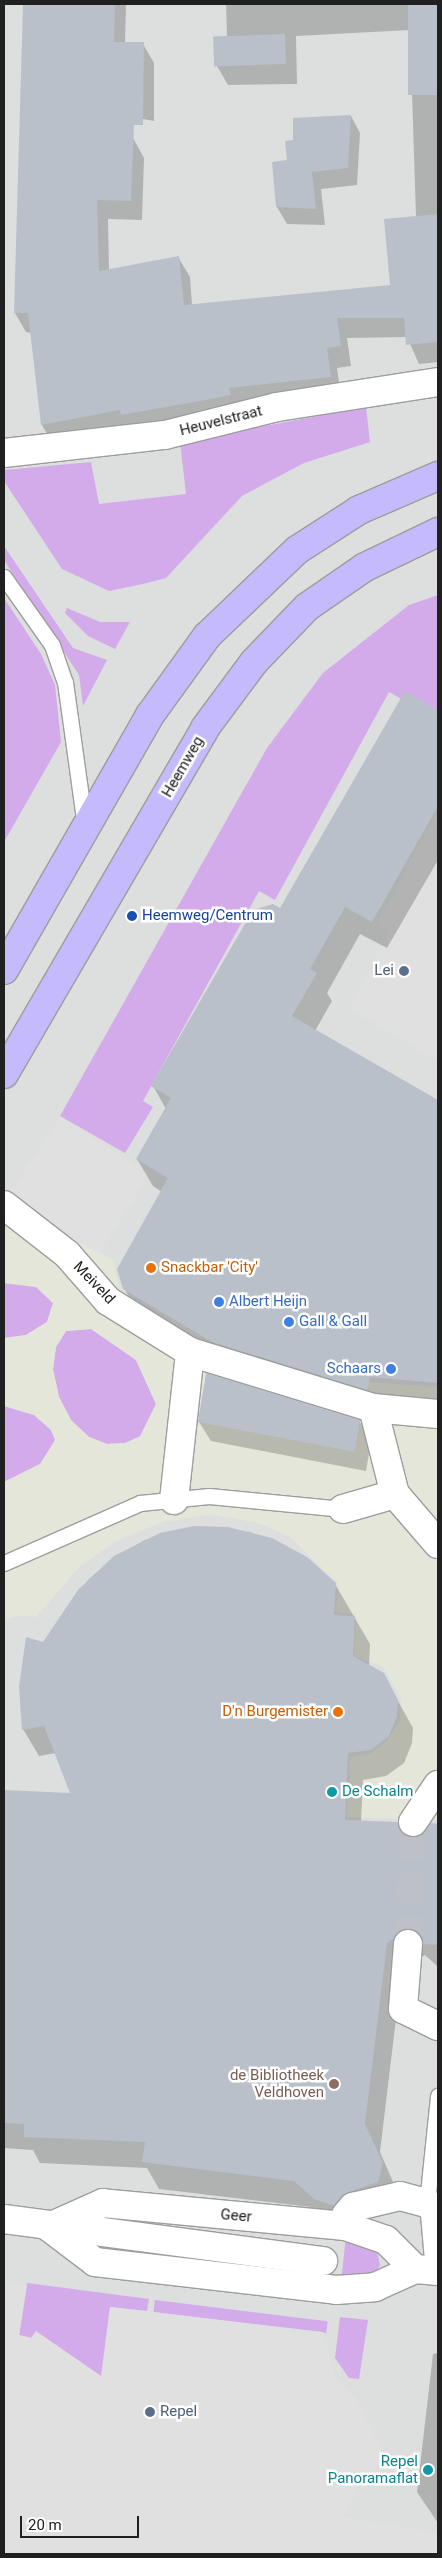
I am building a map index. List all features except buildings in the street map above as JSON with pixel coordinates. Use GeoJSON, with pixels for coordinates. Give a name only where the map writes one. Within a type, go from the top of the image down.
{"type":"FeatureCollection","features":[{"type":"Feature","properties":{"kind":"main road"},"geometry":{"type":"LineString","coordinates":[[4,970],[86,828],[180,672],[249,592],[297,550],[359,510],[438,476]]}},
{"type":"Feature","properties":{"kind":"main road","name":"Heemweg"},"geometry":{"type":"LineString","coordinates":[[4,1074],[205,728],[254,662],[307,607],[365,567],[438,532]]}},
{"type":"Feature","properties":{"kind":"street","name":"Heuvelstraat"},"geometry":{"type":"LineString","coordinates":[[4,453],[165,436],[277,407],[438,382]]}},
{"type":"Feature","properties":{"kind":"street","name":"Meiveld"},"geometry":{"type":"LineString","coordinates":[[4,1204],[67,1254],[108,1301],[190,1352],[372,1408],[438,1414]]}},
{"type":"Feature","properties":{"kind":"street"},"geometry":{"type":"LineString","coordinates":[[174,1500],[190,1352]]}},
{"type":"Feature","properties":{"kind":"street"},"geometry":{"type":"LineString","coordinates":[[372,1408],[396,1494],[438,1544]]}},
{"type":"Feature","properties":{"kind":"street"},"geometry":{"type":"LineString","coordinates":[[343,1509],[396,1494]]}},
{"type":"Feature","properties":{"kind":"street"},"geometry":{"type":"LineString","coordinates":[[413,1822],[438,1785]]}},
{"type":"Feature","properties":{"kind":"street"},"geometry":{"type":"LineString","coordinates":[[408,1944],[403,2009],[438,2026]]}},
{"type":"Feature","properties":{"kind":"street"},"geometry":{"type":"LineString","coordinates":[[346,2215],[353,2207],[400,2196],[433,2208]]}},
{"type":"Feature","properties":{"kind":"street","name":"Geer"},"geometry":{"type":"LineString","coordinates":[[49,2227],[103,2203],[344,2226],[386,2240],[429,2270]]}},
{"type":"Feature","properties":{"kind":"street"},"geometry":{"type":"LineString","coordinates":[[4,2219],[49,2227],[323,2261]]}},
{"type":"Feature","properties":{"kind":"street"},"geometry":{"type":"LineString","coordinates":[[49,2227],[95,2262],[336,2290],[375,2287],[429,2270]]}},
{"type":"Feature","properties":{"kind":"lane"},"geometry":{"type":"LineString","coordinates":[[4,576],[52,645],[65,682],[86,828]]}},
{"type":"Feature","properties":{"kind":"lane"},"geometry":{"type":"LineString","coordinates":[[4,1563],[140,1503],[209,1496],[343,1509]]}},
{"type":"Feature","properties":{"kind":"lane"},"geometry":{"type":"LineString","coordinates":[[429,2270],[438,2096]]}},
{"type":"Feature","properties":{"kind":"shaded area"},"geometry":{"type":"Polygon","coordinates":[[[4,4],[438,4],[438,2554],[4,2554],[4,4]]]}},
{"type":"Feature","properties":{"kind":"shaded area"},"geometry":{"type":"Polygon","coordinates":[[[366,407],[370,442],[304,463],[242,496],[166,578],[109,591],[62,569],[4,481],[4,470],[91,462],[99,504],[186,494],[180,442],[366,407]]]}},
{"type":"Feature","properties":{"kind":"shaded area"},"geometry":{"type":"Polygon","coordinates":[[[4,546],[73,648],[107,660],[83,706],[79,675],[4,560],[4,546]]]}},
{"type":"Feature","properties":{"kind":"shaded area"},"geometry":{"type":"Polygon","coordinates":[[[438,595],[438,719],[389,692],[275,900],[259,891],[143,1101],[153,1107],[125,1153],[60,1116],[267,748],[323,673],[409,605],[438,595]]]}},
{"type":"Feature","properties":{"kind":"shaded area"},"geometry":{"type":"Polygon","coordinates":[[[4,598],[41,654],[55,685],[61,742],[4,842],[4,598]]]}},
{"type":"Feature","properties":{"kind":"shaded area"},"geometry":{"type":"Polygon","coordinates":[[[67,608],[100,622],[130,622],[115,649],[88,636],[65,613],[67,608]]]}},
{"type":"Feature","properties":{"kind":"shaded area","name":"Lei"},"geometry":{"type":"Polygon","coordinates":[[[438,810],[438,1061],[350,1009],[389,932],[377,924],[438,810]]]}},
{"type":"Feature","properties":{"kind":"shaded area"},"geometry":{"type":"Polygon","coordinates":[[[60,1116],[151,1175],[99,1254],[9,1195],[60,1116]]]}},
{"type":"Feature","properties":{"kind":"shaded area"},"geometry":{"type":"Polygon","coordinates":[[[21,1210],[113,1260],[119,1289],[211,1350],[325,1379],[438,1387],[438,1820],[347,1817],[350,1757],[369,1754],[387,1741],[400,1720],[401,1697],[382,1666],[354,1656],[356,1615],[336,1612],[338,1583],[290,1537],[262,1524],[212,1514],[163,1522],[118,1540],[80,1566],[36,1617],[23,1615],[4,1620],[4,1482],[40,1464],[55,1440],[50,1428],[34,1415],[4,1406],[4,1338],[26,1335],[47,1322],[53,1303],[36,1287],[4,1283],[4,1231],[21,1210]],[[91,1329],[66,1331],[56,1347],[53,1369],[59,1397],[71,1420],[89,1437],[107,1444],[125,1443],[140,1437],[156,1404],[136,1360],[91,1329]],[[203,1389],[197,1421],[355,1452],[361,1420],[203,1389]]]}},
{"type":"Feature","properties":{"kind":"shaded area"},"geometry":{"type":"Polygon","coordinates":[[[4,1283],[37,1287],[53,1303],[47,1322],[26,1335],[4,1338],[4,1283]]]}},
{"type":"Feature","properties":{"kind":"shaded area"},"geometry":{"type":"Polygon","coordinates":[[[91,1329],[136,1360],[156,1404],[140,1436],[125,1443],[107,1444],[89,1437],[71,1420],[59,1397],[53,1369],[56,1347],[66,1331],[91,1329]]]}},
{"type":"Feature","properties":{"kind":"shaded area"},"geometry":{"type":"Polygon","coordinates":[[[4,1406],[34,1415],[56,1435],[54,1445],[40,1464],[4,1482],[4,1406]]]}},
{"type":"Feature","properties":{"kind":"shaded area"},"geometry":{"type":"Polygon","coordinates":[[[346,2235],[377,2251],[380,2265],[376,2273],[341,2283],[346,2235]]]}},
{"type":"Feature","properties":{"kind":"shaded area","name":"Repel"},"geometry":{"type":"Polygon","coordinates":[[[4,2283],[27,2286],[19,2335],[31,2338],[36,2331],[101,2376],[110,2307],[323,2332],[335,2378],[356,2399],[386,2458],[359,2484],[343,2517],[438,2533],[438,2554],[4,2554],[4,2283]]]}},
{"type":"Feature","properties":{"kind":"shaded area"},"geometry":{"type":"Polygon","coordinates":[[[27,2283],[149,2299],[147,2311],[110,2307],[102,2377],[36,2332],[32,2338],[19,2335],[27,2283]]]}},
{"type":"Feature","properties":{"kind":"shaded area"},"geometry":{"type":"Polygon","coordinates":[[[155,2300],[328,2321],[326,2333],[154,2312],[155,2300]]]}},
{"type":"Feature","properties":{"kind":"shaded area"},"geometry":{"type":"Polygon","coordinates":[[[340,2317],[368,2320],[359,2379],[349,2378],[335,2358],[340,2317]]]}},
{"type":"Feature","properties":{"kind":"tunnel"},"geometry":{"type":"LineString","coordinates":[[408,1944],[413,1822]]}},
{"type":"Feature","properties":{"kind":"place","name":"Heemweg/Centrum"},"geometry":{"type":"Point","coordinates":[132,916]}},
{"type":"Feature","properties":{"kind":"place","name":"Lei"},"geometry":{"type":"Point","coordinates":[404,971]}},
{"type":"Feature","properties":{"kind":"place","name":"Snackbar 'City'"},"geometry":{"type":"Point","coordinates":[151,1268]}},
{"type":"Feature","properties":{"kind":"place","name":"Albert Heijn"},"geometry":{"type":"Point","coordinates":[219,1302]}},
{"type":"Feature","properties":{"kind":"place","name":"Gall & Gall"},"geometry":{"type":"Point","coordinates":[289,1322]}},
{"type":"Feature","properties":{"kind":"place","name":"Schaars"},"geometry":{"type":"Point","coordinates":[391,1369]}},
{"type":"Feature","properties":{"kind":"place","name":"D'n Burgemister"},"geometry":{"type":"Point","coordinates":[338,1712]}},
{"type":"Feature","properties":{"kind":"place","name":"De Schalm"},"geometry":{"type":"Point","coordinates":[332,1792]}},
{"type":"Feature","properties":{"kind":"place","name":"de Bibliotheek Veldhoven"},"geometry":{"type":"Point","coordinates":[334,2084]}},
{"type":"Feature","properties":{"kind":"place","name":"Repel"},"geometry":{"type":"Point","coordinates":[150,2412]}},
{"type":"Feature","properties":{"kind":"place","name":"Repel Panoramaflat"},"geometry":{"type":"Point","coordinates":[428,2470]}}]}
